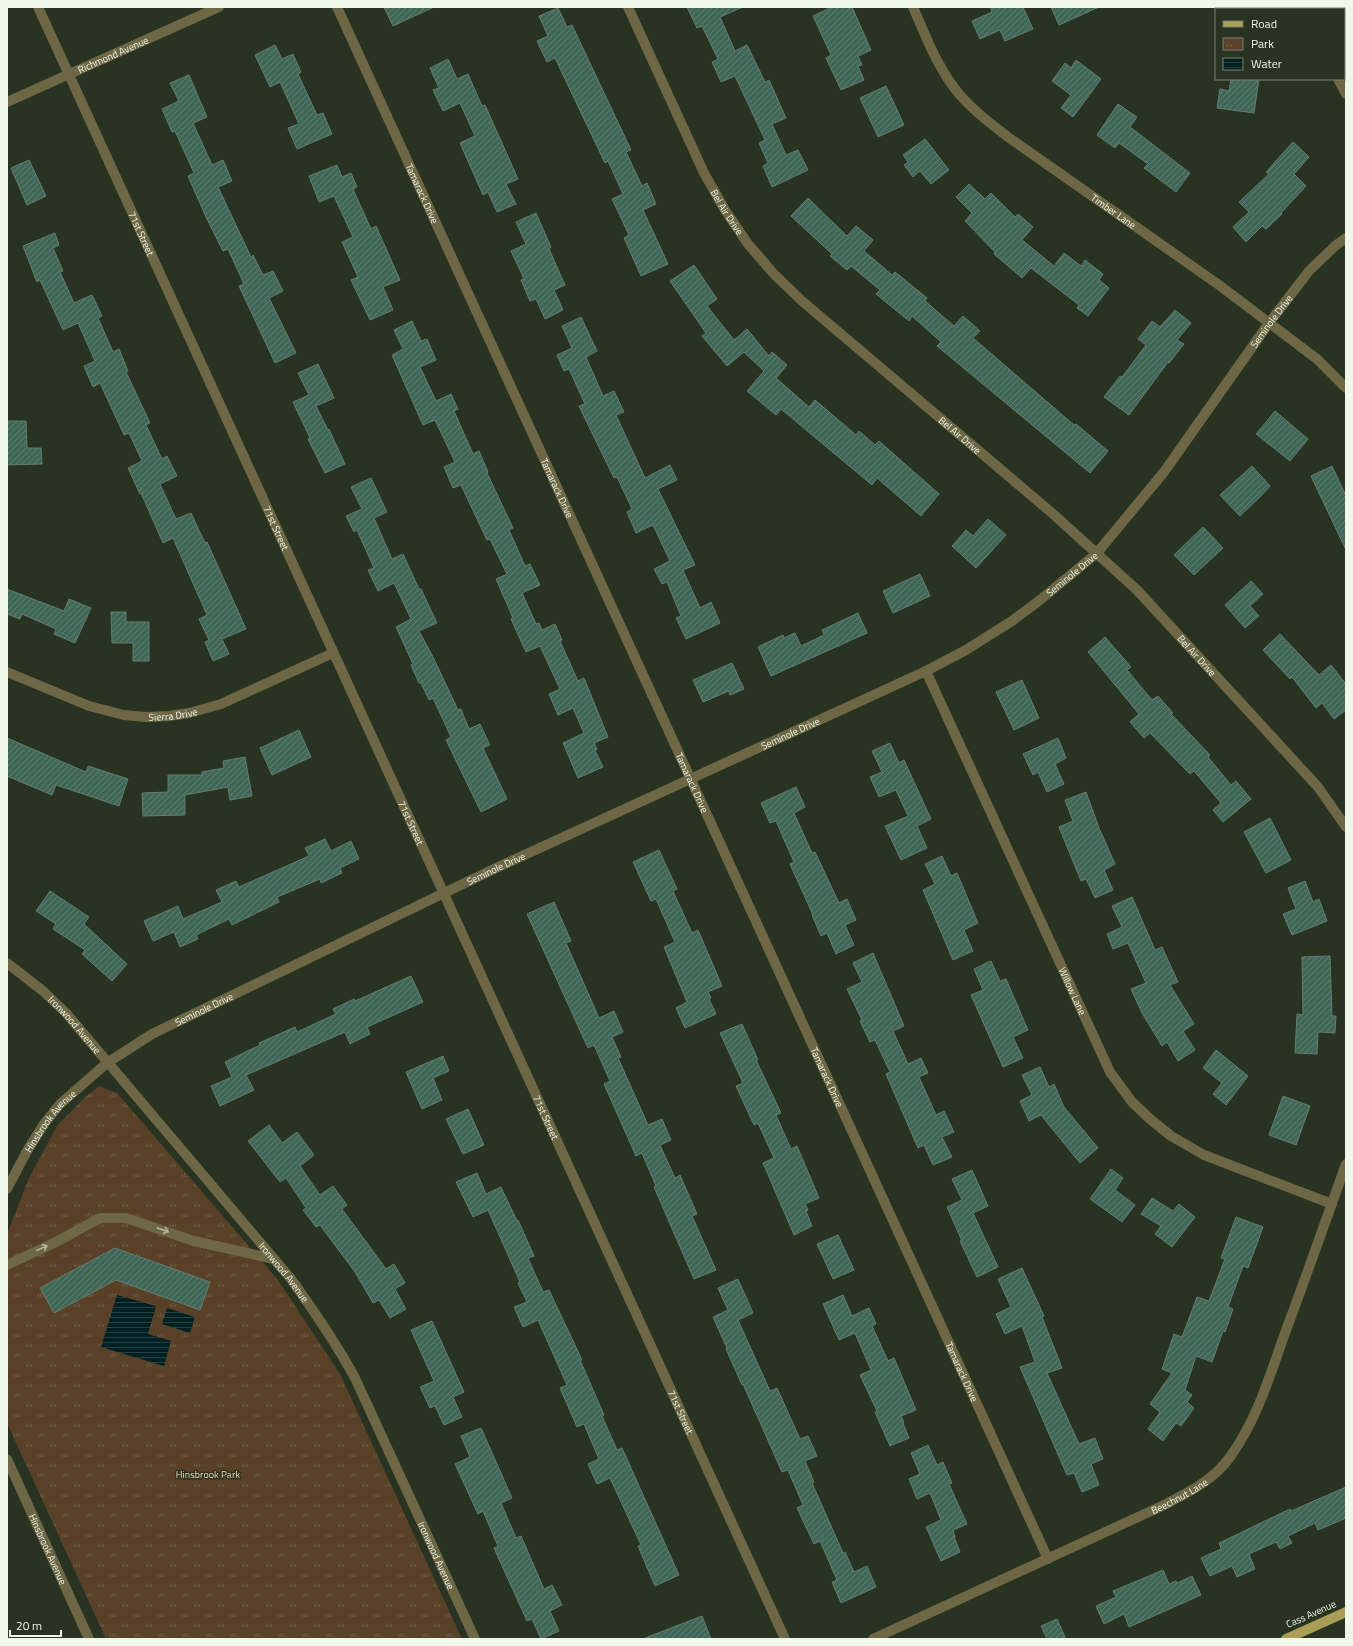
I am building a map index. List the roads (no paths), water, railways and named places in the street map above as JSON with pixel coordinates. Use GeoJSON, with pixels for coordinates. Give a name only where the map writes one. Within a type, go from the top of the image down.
{"type":"FeatureCollection","features":[{"type":"Feature","properties":{"kind":"main road","name":"Cass Avenue"},"geometry":{"type":"LineString","coordinates":[[1286,1639],[1346,1612]]}},
{"type":"Feature","properties":{"kind":"street","name":"71st Street"},"geometry":{"type":"LineString","coordinates":[[38,7],[785,1639]]}},
{"type":"Feature","properties":{"kind":"street","name":"Richmond Avenue"},"geometry":{"type":"LineString","coordinates":[[7,102],[219,7]]}},
{"type":"Feature","properties":{"kind":"street","name":"Tamarack Drive"},"geometry":{"type":"LineString","coordinates":[[337,7],[1048,1559]]}},
{"type":"Feature","properties":{"kind":"street","name":"Bel Air Drive"},"geometry":{"type":"LineString","coordinates":[[628,7],[704,173],[724,210],[748,244],[769,268],[802,301],[1052,513],[1138,590],[1318,787],[1346,827]]}},
{"type":"Feature","properties":{"kind":"street","name":"Timber Lane"},"geometry":{"type":"LineString","coordinates":[[913,7],[945,74],[959,94],[979,114],[1008,137],[1219,285],[1317,359],[1346,388]]}},
{"type":"Feature","properties":{"kind":"street"},"geometry":{"type":"LineString","coordinates":[[1339,80],[1346,94]]}},
{"type":"Feature","properties":{"kind":"street","name":"Seminole Drive"},"geometry":{"type":"LineString","coordinates":[[107,1063],[152,1034],[443,893],[926,671],[966,650],[1012,621],[1097,553],[1164,472],[1269,323],[1309,271],[1335,246],[1346,238]]}},
{"type":"Feature","properties":{"kind":"street","name":"Sierra Drive"},"geometry":{"type":"LineString","coordinates":[[7,672],[89,706],[124,715],[146,717],[169,716],[189,713],[222,704],[333,653]]}},
{"type":"Feature","properties":{"kind":"street","name":"Willow Lane"},"geometry":{"type":"LineString","coordinates":[[926,671],[1110,1072],[1132,1102],[1171,1136],[1204,1155],[1332,1204]]}},
{"type":"Feature","properties":{"kind":"street","name":"Ironwood Avenue"},"geometry":{"type":"LineString","coordinates":[[7,963],[43,991],[66,1014],[274,1259],[317,1315],[355,1378],[475,1639]]}},
{"type":"Feature","properties":{"kind":"street","name":"Hinsbrook Avenue"},"geometry":{"type":"LineString","coordinates":[[7,1189],[27,1151],[44,1124],[60,1104],[107,1063]]}},
{"type":"Feature","properties":{"kind":"street"},"geometry":{"type":"LineString","coordinates":[[1332,1204],[1346,1164]]}},
{"type":"Feature","properties":{"kind":"street","name":"Beechnut Lane"},"geometry":{"type":"LineString","coordinates":[[873,1639],[1048,1559],[1187,1493],[1214,1475],[1230,1458],[1246,1432],[1263,1395],[1332,1204]]}},
{"type":"Feature","properties":{"kind":"street"},"geometry":{"type":"LineString","coordinates":[[7,1265],[56,1242],[100,1218],[126,1218],[194,1241],[274,1259]]}},
{"type":"Feature","properties":{"kind":"street","name":"Hinsbrook Avenue"},"geometry":{"type":"LineString","coordinates":[[7,1459],[89,1639]]}},
{"type":"Feature","properties":{"kind":"water"},"geometry":{"type":"Polygon","coordinates":[[[117,1295],[156,1306],[148,1334],[171,1341],[164,1366],[101,1347],[117,1295]]]}},
{"type":"Feature","properties":{"kind":"water"},"geometry":{"type":"Polygon","coordinates":[[[167,1308],[195,1317],[190,1333],[162,1324],[167,1308]]]}},
{"type":"Feature","properties":{"kind":"park label","name":"Hinsbrook Park"},"geometry":{"type":"Point","coordinates":[208,1474]}}]}
